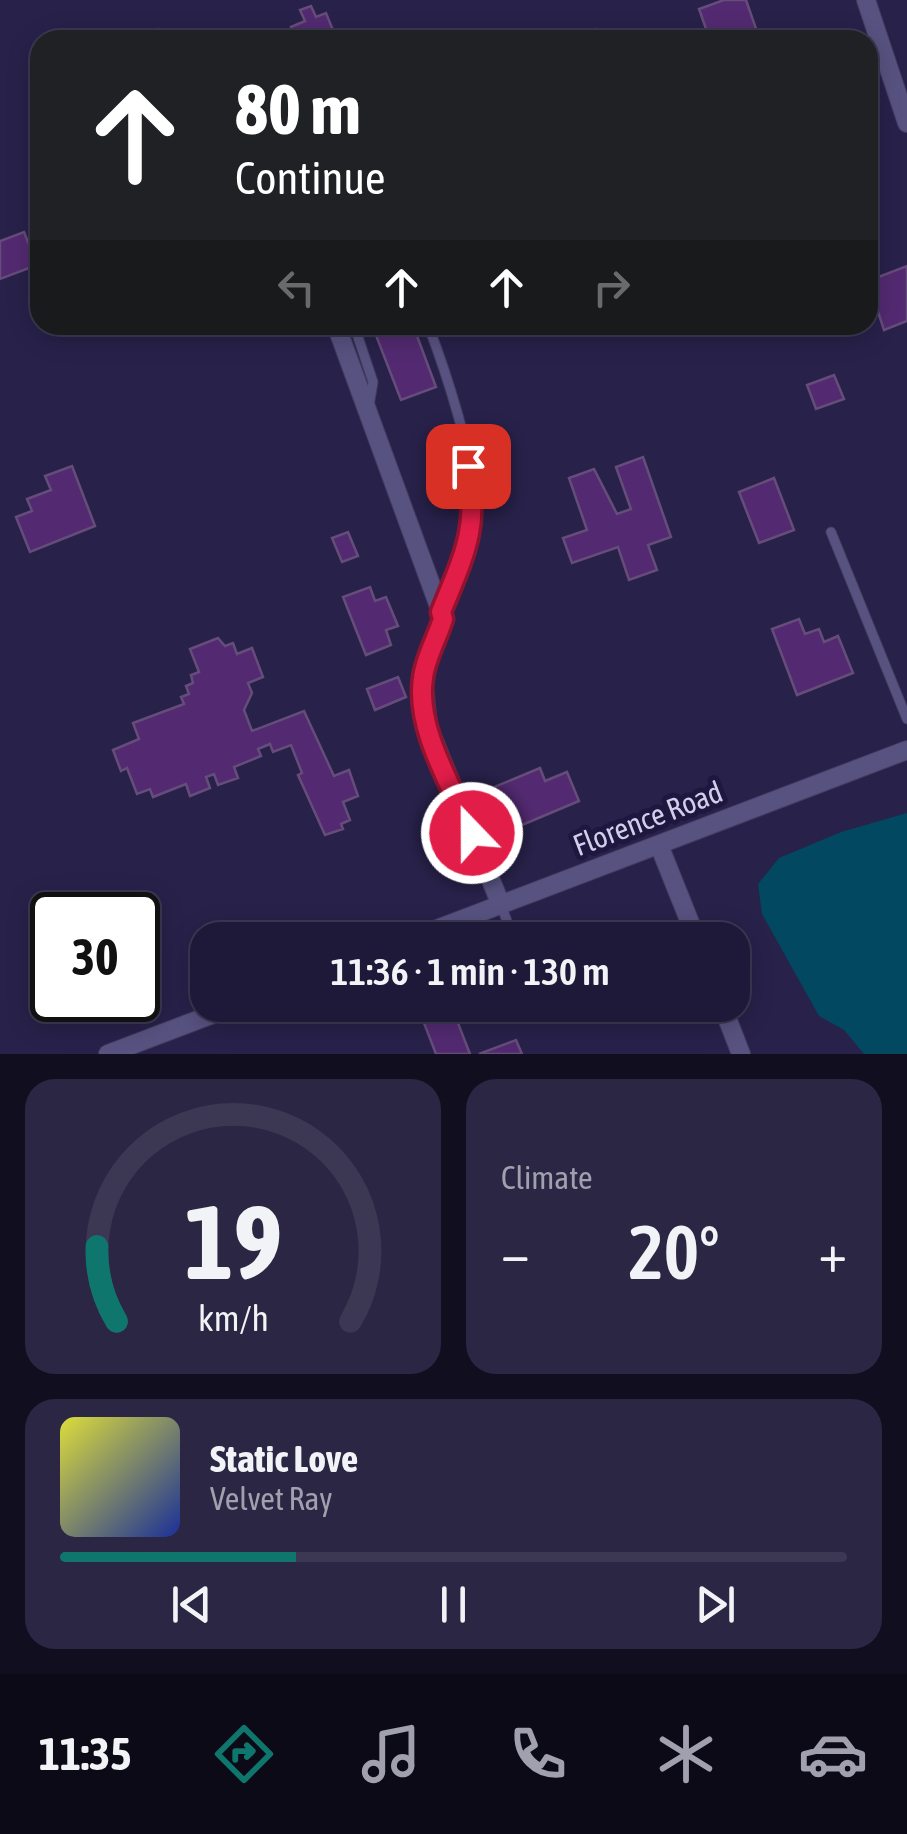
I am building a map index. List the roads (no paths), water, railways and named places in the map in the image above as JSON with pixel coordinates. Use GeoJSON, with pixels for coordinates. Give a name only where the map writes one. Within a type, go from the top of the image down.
{"type":"FeatureCollection","features":[{"type":"Feature","properties":{"kind":"street"},"geometry":{"type":"LineString","coordinates":[[866,0],[876,30]]}},
{"type":"Feature","properties":{"kind":"street"},"geometry":{"type":"LineString","coordinates":[[878,36],[907,123]]}},
{"type":"Feature","properties":{"kind":"street"},"geometry":{"type":"LineString","coordinates":[[340,335],[443,619],[423,676],[428,726],[500,905]]}},
{"type":"Feature","properties":{"kind":"street","name":"Florence Road"},"geometry":{"type":"LineString","coordinates":[[455,922],[907,750]]}},
{"type":"Feature","properties":{"kind":"street"},"geometry":{"type":"LineString","coordinates":[[659,845],[690,922]]}},
{"type":"Feature","properties":{"kind":"street"},"geometry":{"type":"LineString","coordinates":[[108,1054],[192,1022]]}},
{"type":"Feature","properties":{"kind":"street"},"geometry":{"type":"LineString","coordinates":[[729,1022],[742,1054]]}},
{"type":"Feature","properties":{"kind":"lane"},"geometry":{"type":"LineString","coordinates":[[357,335],[373,382],[368,414]]}},
{"type":"Feature","properties":{"kind":"lane"},"geometry":{"type":"LineString","coordinates":[[432,335],[475,505],[468,544],[441,612]]}},
{"type":"Feature","properties":{"kind":"lane"},"geometry":{"type":"LineString","coordinates":[[831,532],[907,719]]}},
{"type":"Feature","properties":{"kind":"lane"},"geometry":{"type":"LineString","coordinates":[[500,905],[507,922]]}},
{"type":"Feature","properties":{"kind":"water"},"geometry":{"type":"Polygon","coordinates":[[[907,813],[907,1054],[864,1054],[844,1030],[819,1016],[762,914],[758,884],[779,858],[841,832],[907,813]]]}}]}
